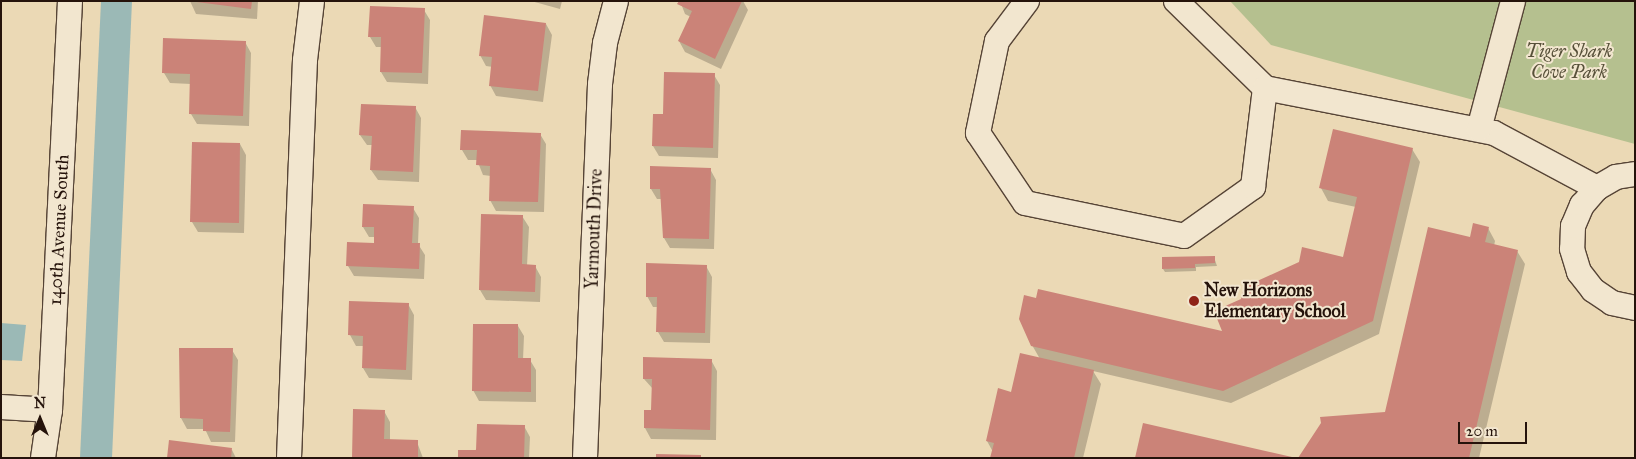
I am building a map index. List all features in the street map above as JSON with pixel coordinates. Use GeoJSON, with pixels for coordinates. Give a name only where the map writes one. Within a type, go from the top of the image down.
{"type":"FeatureCollection","features":[{"type":"Feature","properties":{"kind":"street","name":"140th Avenue South"},"geometry":{"type":"LineString","coordinates":[[43,458],[50,410],[70,1]]}},
{"type":"Feature","properties":{"kind":"street"},"geometry":{"type":"LineString","coordinates":[[289,458],[304,70],[312,1]]}},
{"type":"Feature","properties":{"kind":"street","name":"Yarmouth Drive"},"geometry":{"type":"LineString","coordinates":[[585,458],[600,84],[605,43],[616,1]]}},
{"type":"Feature","properties":{"kind":"street"},"geometry":{"type":"LineString","coordinates":[[1027,1],[996,42],[978,132],[1025,203],[1184,236],[1253,187],[1265,88]]}},
{"type":"Feature","properties":{"kind":"street"},"geometry":{"type":"LineString","coordinates":[[1176,1],[1265,88],[1494,132],[1597,188]]}},
{"type":"Feature","properties":{"kind":"street"},"geometry":{"type":"LineString","coordinates":[[1479,130],[1513,1]]}},
{"type":"Feature","properties":{"kind":"street"},"geometry":{"type":"LineString","coordinates":[[1635,174],[1616,177],[1597,188],[1582,205],[1573,226],[1572,249],[1579,272],[1593,290],[1612,303],[1635,308]]}},
{"type":"Feature","properties":{"kind":"street"},"geometry":{"type":"LineString","coordinates":[[1,408],[50,410]]}},
{"type":"Feature","properties":{"kind":"green space","name":"Tiger Shark Cove Park"},"geometry":{"type":"Polygon","coordinates":[[[1230,1],[1635,1],[1635,144],[1271,45],[1230,1]]]}},
{"type":"Feature","properties":{"kind":"water"},"geometry":{"type":"Polygon","coordinates":[[[101,1],[132,1],[112,458],[80,458],[101,1]]]}},
{"type":"Feature","properties":{"kind":"water"},"geometry":{"type":"Polygon","coordinates":[[[1,323],[26,325],[22,361],[1,360],[1,323]]]}},
{"type":"Feature","properties":{"kind":"building"},"geometry":{"type":"Polygon","coordinates":[[[189,1],[252,1],[251,9],[189,1]]]}},
{"type":"Feature","properties":{"kind":"building"},"geometry":{"type":"Polygon","coordinates":[[[679,1],[742,1],[715,59],[678,41],[692,11],[677,4],[679,1]]]}},
{"type":"Feature","properties":{"kind":"building"},"geometry":{"type":"Polygon","coordinates":[[[370,6],[425,8],[422,73],[380,72],[381,37],[368,37],[370,6]]]}},
{"type":"Feature","properties":{"kind":"building"},"geometry":{"type":"Polygon","coordinates":[[[484,15],[546,23],[538,91],[489,86],[492,57],[479,56],[484,15]]]}},
{"type":"Feature","properties":{"kind":"building"},"geometry":{"type":"Polygon","coordinates":[[[163,38],[246,41],[243,116],[189,114],[190,74],[162,73],[163,38]]]}},
{"type":"Feature","properties":{"kind":"building"},"geometry":{"type":"Polygon","coordinates":[[[664,72],[715,73],[713,148],[652,146],[653,114],[663,114],[664,72]]]}},
{"type":"Feature","properties":{"kind":"building"},"geometry":{"type":"Polygon","coordinates":[[[361,104],[416,106],[413,172],[370,170],[372,136],[359,135],[361,104]]]}},
{"type":"Feature","properties":{"kind":"building"},"geometry":{"type":"Polygon","coordinates":[[[1333,129],[1413,148],[1373,321],[1223,391],[1031,346],[1019,319],[1024,295],[1036,298],[1038,289],[1222,331],[1214,311],[1241,299],[1244,287],[1299,262],[1302,247],[1343,257],[1357,197],[1319,188],[1333,129]]]}},
{"type":"Feature","properties":{"kind":"building"},"geometry":{"type":"Polygon","coordinates":[[[461,130],[541,133],[538,202],[489,201],[490,166],[476,165],[477,150],[460,150],[461,130]]]}},
{"type":"Feature","properties":{"kind":"building"},"geometry":{"type":"Polygon","coordinates":[[[192,142],[240,143],[239,223],[190,222],[192,142]]]}},
{"type":"Feature","properties":{"kind":"building"},"geometry":{"type":"Polygon","coordinates":[[[650,166],[711,168],[709,239],[663,238],[660,189],[650,189],[650,166]]]}},
{"type":"Feature","properties":{"kind":"building"},"geometry":{"type":"Polygon","coordinates":[[[363,204],[414,206],[412,243],[420,243],[419,269],[346,266],[347,242],[374,243],[374,227],[362,227],[363,204]]]}},
{"type":"Feature","properties":{"kind":"building"},"geometry":{"type":"Polygon","coordinates":[[[481,214],[523,215],[522,264],[536,265],[535,292],[479,290],[481,214]]]}},
{"type":"Feature","properties":{"kind":"building"},"geometry":{"type":"Polygon","coordinates":[[[1473,223],[1489,227],[1485,242],[1518,250],[1469,458],[1298,458],[1321,423],[1320,417],[1385,412],[1428,227],[1470,237],[1473,223]]]}},
{"type":"Feature","properties":{"kind":"building"},"geometry":{"type":"Polygon","coordinates":[[[1215,256],[1215,263],[1195,264],[1195,268],[1162,269],[1162,257],[1215,256]]]}},
{"type":"Feature","properties":{"kind":"building"},"geometry":{"type":"Polygon","coordinates":[[[646,263],[707,265],[705,333],[656,332],[657,297],[646,297],[646,263]]]}},
{"type":"Feature","properties":{"kind":"building"},"geometry":{"type":"Polygon","coordinates":[[[349,301],[409,303],[406,370],[362,368],[363,336],[348,335],[349,301]]]}},
{"type":"Feature","properties":{"kind":"building"},"geometry":{"type":"Polygon","coordinates":[[[473,324],[518,324],[518,358],[531,358],[531,392],[472,391],[473,324]]]}},
{"type":"Feature","properties":{"kind":"building"},"geometry":{"type":"Polygon","coordinates":[[[179,348],[233,348],[230,432],[203,431],[203,419],[180,418],[179,348]]]}},
{"type":"Feature","properties":{"kind":"building"},"geometry":{"type":"Polygon","coordinates":[[[1020,353],[1094,370],[1074,458],[990,458],[994,443],[986,441],[998,388],[1011,392],[1020,353]]]}},
{"type":"Feature","properties":{"kind":"building"},"geometry":{"type":"Polygon","coordinates":[[[643,357],[712,359],[710,430],[644,428],[644,410],[651,410],[652,379],[643,379],[643,357]]]}},
{"type":"Feature","properties":{"kind":"building"},"geometry":{"type":"Polygon","coordinates":[[[353,409],[385,410],[384,439],[418,440],[418,458],[352,458],[353,409]]]}},
{"type":"Feature","properties":{"kind":"building"},"geometry":{"type":"Polygon","coordinates":[[[1143,423],[1292,457],[1292,458],[1135,458],[1143,423]]]}},
{"type":"Feature","properties":{"kind":"building"},"geometry":{"type":"Polygon","coordinates":[[[477,424],[525,425],[524,458],[458,458],[458,450],[476,450],[477,424]]]}},
{"type":"Feature","properties":{"kind":"building"},"geometry":{"type":"Polygon","coordinates":[[[169,440],[232,448],[231,458],[167,458],[169,440]]]}},
{"type":"Feature","properties":{"kind":"building"},"geometry":{"type":"Polygon","coordinates":[[[656,454],[701,455],[701,458],[656,458],[656,454]]]}},
{"type":"Feature","properties":{"kind":"place","name":"New Horizons Elementary School"},"geometry":{"type":"Point","coordinates":[1194,301]}}]}
